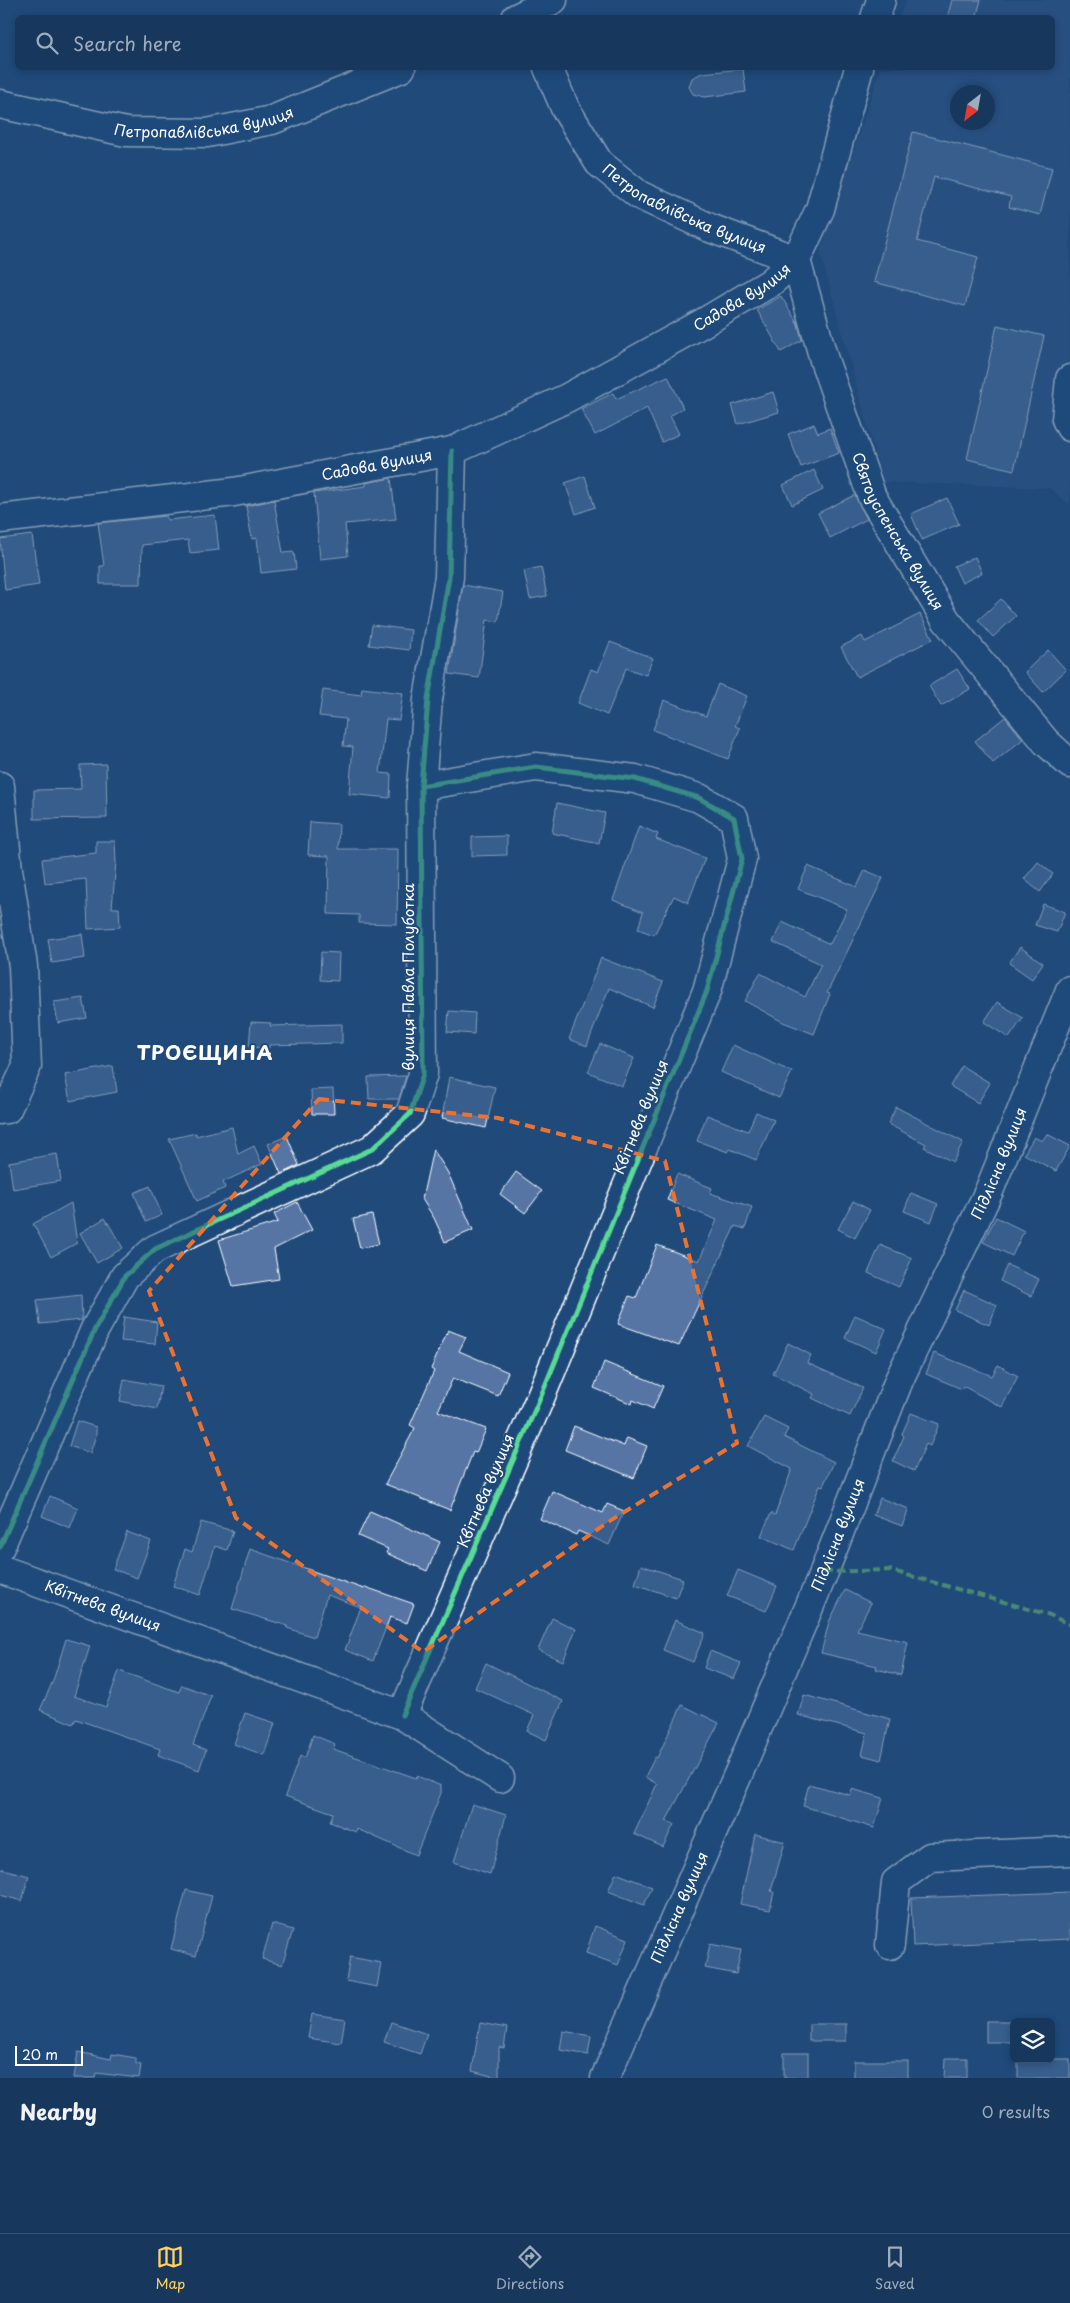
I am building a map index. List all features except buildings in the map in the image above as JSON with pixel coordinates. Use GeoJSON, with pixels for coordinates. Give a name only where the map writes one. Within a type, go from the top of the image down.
{"type":"FeatureCollection","features":[{"type":"Feature","properties":{"kind":"street"},"geometry":{"type":"LineString","coordinates":[[524,15],[552,0]]}},
{"type":"Feature","properties":{"kind":"street"},"geometry":{"type":"LineString","coordinates":[[875,15],[881,0]]}},
{"type":"Feature","properties":{"kind":"street","name":"Петропавлівська вулиця"},"geometry":{"type":"LineString","coordinates":[[0,104],[126,132],[207,133],[272,120],[396,70]]}},
{"type":"Feature","properties":{"kind":"street","name":"Петропавлівська вулиця"},"geometry":{"type":"LineString","coordinates":[[549,70],[565,108],[600,163],[639,196],[710,228],[796,260]]}},
{"type":"Feature","properties":{"kind":"street"},"geometry":{"type":"LineString","coordinates":[[796,260],[820,209],[858,70]]}},
{"type":"Feature","properties":{"kind":"street","name":"Садова вулиця"},"geometry":{"type":"LineString","coordinates":[[0,519],[234,492],[452,451],[566,398],[702,324],[770,283],[796,260]]}},
{"type":"Feature","properties":{"kind":"street","name":"Святоуспенська вулиця"},"geometry":{"type":"LineString","coordinates":[[796,260],[824,360],[872,497],[946,620],[1046,742],[1070,764]]}},
{"type":"Feature","properties":{"kind":"street"},"geometry":{"type":"LineString","coordinates":[[1070,379],[1066,419],[1070,427]]}},
{"type":"Feature","properties":{"kind":"street","name":"вулиця Павла Полуботка"},"geometry":{"type":"LineString","coordinates":[[0,1547],[95,1329],[125,1276],[155,1249],[372,1149],[410,1114],[423,1074],[421,786],[428,700],[449,578],[452,451]]}},
{"type":"Feature","properties":{"kind":"street","name":"Квітнева вулиця"},"geometry":{"type":"LineString","coordinates":[[402,1715],[544,1387],[707,991],[742,858],[734,818],[699,798],[635,779],[536,767],[421,786]]}},
{"type":"Feature","properties":{"kind":"street"},"geometry":{"type":"LineString","coordinates":[[0,786],[4,870],[23,966],[27,1066],[7,1109],[0,1110]]}},
{"type":"Feature","properties":{"kind":"street","name":"Підлісна вулиця"},"geometry":{"type":"LineString","coordinates":[[605,2078],[824,1572],[899,1380],[989,1191],[1070,990]]}},
{"type":"Feature","properties":{"kind":"street","name":"Квітнева вулиця"},"geometry":{"type":"LineString","coordinates":[[0,1569],[402,1715],[500,1778]]}},
{"type":"Feature","properties":{"kind":"street"},"geometry":{"type":"LineString","coordinates":[[890,1945],[896,1882],[930,1858],[1070,1851]]}},
{"type":"Feature","properties":{"kind":"highlighted area"},"geometry":{"type":"Polygon","coordinates":[[[319,1099],[498,1118],[665,1161],[737,1443],[608,1522],[423,1652],[236,1518],[149,1291],[319,1099]]]}},
{"type":"Feature","properties":{"kind":"shaded area"},"geometry":{"type":"Polygon","coordinates":[[[907,0],[1070,0],[1070,505],[1049,488],[883,482],[820,252],[880,70],[1055,70],[1055,15],[900,15],[907,0]]]}},
{"type":"Feature","properties":{"kind":"marked path"},"geometry":{"type":"LineString","coordinates":[[824,1572],[889,1570],[1050,1615],[1070,1625]]}},
{"type":"Feature","properties":{"kind":"cycle path"},"geometry":{"type":"LineString","coordinates":[[0,1547],[95,1329],[125,1276],[155,1249],[372,1149],[410,1114],[423,1074],[421,786],[428,699],[449,577],[452,451]]}},
{"type":"Feature","properties":{"kind":"cycle path"},"geometry":{"type":"LineString","coordinates":[[402,1715],[541,1396],[707,991],[742,859],[734,818],[699,798],[635,779],[536,767],[421,786]]}},
{"type":"Feature","properties":{"kind":"district","name":"ТРОЄЩИНА"},"geometry":{"type":"Point","coordinates":[205,1053]}}]}
